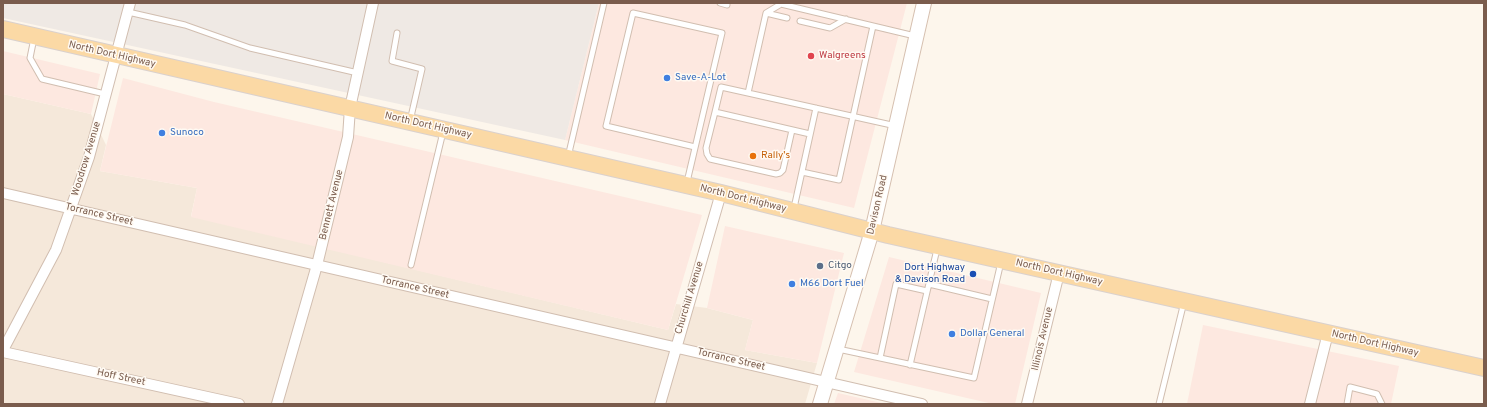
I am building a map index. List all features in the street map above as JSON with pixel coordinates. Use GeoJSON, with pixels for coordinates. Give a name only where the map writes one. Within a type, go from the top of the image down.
{"type":"FeatureCollection","features":[{"type":"Feature","properties":{"kind":"main road","name":"Davison Road"},"geometry":{"type":"LineString","coordinates":[[820,404],[838,349],[872,231],[916,37],[922,3]]}},
{"type":"Feature","properties":{"kind":"main road","name":"North Dort Highway"},"geometry":{"type":"LineString","coordinates":[[3,29],[117,57],[444,129],[721,193],[872,231],[1484,368]]}},
{"type":"Feature","properties":{"kind":"street","name":"Bennett Avenue"},"geometry":{"type":"LineString","coordinates":[[277,404],[317,265],[348,137],[350,108],[374,3]]}},
{"type":"Feature","properties":{"kind":"street","name":"Woodrow Avenue"},"geometry":{"type":"LineString","coordinates":[[3,351],[56,250],[89,157],[105,94],[117,57],[129,7]]}},
{"type":"Feature","properties":{"kind":"street","name":"Torrance Street"},"geometry":{"type":"LineString","coordinates":[[3,192],[922,404]]}},
{"type":"Feature","properties":{"kind":"street","name":"Churchill Avenue"},"geometry":{"type":"LineString","coordinates":[[660,404],[675,347],[721,193]]}},
{"type":"Feature","properties":{"kind":"street","name":"Illinois Avenue"},"geometry":{"type":"LineString","coordinates":[[1028,404],[1059,273]]}},
{"type":"Feature","properties":{"kind":"street"},"geometry":{"type":"LineString","coordinates":[[1310,404],[1328,333]]}},
{"type":"Feature","properties":{"kind":"street","name":"Hoff Street"},"geometry":{"type":"LineString","coordinates":[[3,351],[239,404]]}},
{"type":"Feature","properties":{"kind":"lane"},"geometry":{"type":"LineString","coordinates":[[568,158],[604,3]]}},
{"type":"Feature","properties":{"kind":"lane"},"geometry":{"type":"LineString","coordinates":[[720,3],[727,5],[727,3]]}},
{"type":"Feature","properties":{"kind":"lane"},"geometry":{"type":"LineString","coordinates":[[748,93],[766,13],[781,4],[916,37]]}},
{"type":"Feature","properties":{"kind":"lane"},"geometry":{"type":"LineString","coordinates":[[129,7],[250,48],[358,73]]}},
{"type":"Feature","properties":{"kind":"lane"},"geometry":{"type":"LineString","coordinates":[[686,185],[695,147],[722,33],[633,13],[606,126],[695,147]]}},
{"type":"Feature","properties":{"kind":"lane"},"geometry":{"type":"LineString","coordinates":[[766,13],[786,18]]}},
{"type":"Feature","properties":{"kind":"lane"},"geometry":{"type":"LineString","coordinates":[[800,21],[830,28],[846,19]]}},
{"type":"Feature","properties":{"kind":"lane"},"geometry":{"type":"LineString","coordinates":[[802,172],[839,180],[873,26]]}},
{"type":"Feature","properties":{"kind":"lane"},"geometry":{"type":"LineString","coordinates":[[398,33],[392,61],[422,69],[410,122]]}},
{"type":"Feature","properties":{"kind":"lane"},"geometry":{"type":"LineString","coordinates":[[34,37],[30,58],[42,79],[105,94]]}},
{"type":"Feature","properties":{"kind":"lane"},"geometry":{"type":"LineString","coordinates":[[792,130],[783,170],[780,173],[776,174],[710,159],[707,154],[706,148],[721,87],[896,126]]}},
{"type":"Feature","properties":{"kind":"lane"},"geometry":{"type":"LineString","coordinates":[[793,211],[816,108]]}},
{"type":"Feature","properties":{"kind":"lane"},"geometry":{"type":"LineString","coordinates":[[715,112],[810,134]]}},
{"type":"Feature","properties":{"kind":"lane"},"geometry":{"type":"LineString","coordinates":[[412,265],[444,129]]}},
{"type":"Feature","properties":{"kind":"lane"},"geometry":{"type":"LineString","coordinates":[[910,365],[938,246]]}},
{"type":"Feature","properties":{"kind":"lane"},"geometry":{"type":"LineString","coordinates":[[838,349],[974,378],[1001,260]]}},
{"type":"Feature","properties":{"kind":"lane"},"geometry":{"type":"LineString","coordinates":[[880,358],[896,284],[927,291]]}},
{"type":"Feature","properties":{"kind":"lane"},"geometry":{"type":"LineString","coordinates":[[929,284],[992,299]]}},
{"type":"Feature","properties":{"kind":"lane"},"geometry":{"type":"LineString","coordinates":[[1159,404],[1184,301]]}},
{"type":"Feature","properties":{"kind":"lane"},"geometry":{"type":"LineString","coordinates":[[1346,404],[1350,388],[1377,394],[1380,402]]}},
{"type":"Feature","properties":{"kind":"shaded area"},"geometry":{"type":"Polygon","coordinates":[[[3,3],[599,3],[565,140],[3,18],[3,3]]]}},
{"type":"Feature","properties":{"kind":"shaded area"},"geometry":{"type":"Polygon","coordinates":[[[599,3],[907,3],[854,208],[565,140],[599,3]]]}},
{"type":"Feature","properties":{"kind":"shaded area"},"geometry":{"type":"Polygon","coordinates":[[[3,51],[100,74],[91,114],[3,94],[3,51]]]}},
{"type":"Feature","properties":{"kind":"shaded area"},"geometry":{"type":"Polygon","coordinates":[[[123,78],[214,102],[702,215],[668,330],[191,217],[197,188],[100,171],[123,78]]]}},
{"type":"Feature","properties":{"kind":"shaded area"},"geometry":{"type":"Polygon","coordinates":[[[3,94],[91,114],[106,145],[100,171],[197,188],[191,216],[668,330],[676,304],[707,308],[753,320],[745,350],[817,363],[805,404],[3,404],[3,94]]]}},
{"type":"Feature","properties":{"kind":"shaded area"},"geometry":{"type":"Polygon","coordinates":[[[725,226],[844,253],[817,363],[745,350],[753,320],[707,308],[725,226]]]}},
{"type":"Feature","properties":{"kind":"shaded area"},"geometry":{"type":"Polygon","coordinates":[[[889,257],[1041,293],[1015,404],[993,404],[854,372],[889,257]]]}},
{"type":"Feature","properties":{"kind":"shaded area"},"geometry":{"type":"Polygon","coordinates":[[[1203,325],[1399,366],[1391,404],[1187,404],[1203,325]]]}},
{"type":"Feature","properties":{"kind":"shaded area"},"geometry":{"type":"Polygon","coordinates":[[[838,393],[886,404],[834,404],[838,393]]]}},
{"type":"Feature","properties":{"kind":"place","name":"Walgreens"},"geometry":{"type":"Point","coordinates":[811,56]}},
{"type":"Feature","properties":{"kind":"place","name":"Save-A-Lot"},"geometry":{"type":"Point","coordinates":[667,78]}},
{"type":"Feature","properties":{"kind":"place","name":"Sunoco"},"geometry":{"type":"Point","coordinates":[162,133]}},
{"type":"Feature","properties":{"kind":"place","name":"Rally's"},"geometry":{"type":"Point","coordinates":[753,156]}},
{"type":"Feature","properties":{"kind":"place","name":"Citgo"},"geometry":{"type":"Point","coordinates":[820,266]}},
{"type":"Feature","properties":{"kind":"place","name":"Dort Highway & Davison Road"},"geometry":{"type":"Point","coordinates":[973,274]}},
{"type":"Feature","properties":{"kind":"place","name":"M66 Dort Fuel"},"geometry":{"type":"Point","coordinates":[792,284]}},
{"type":"Feature","properties":{"kind":"place","name":"Dollar General"},"geometry":{"type":"Point","coordinates":[952,334]}}]}
